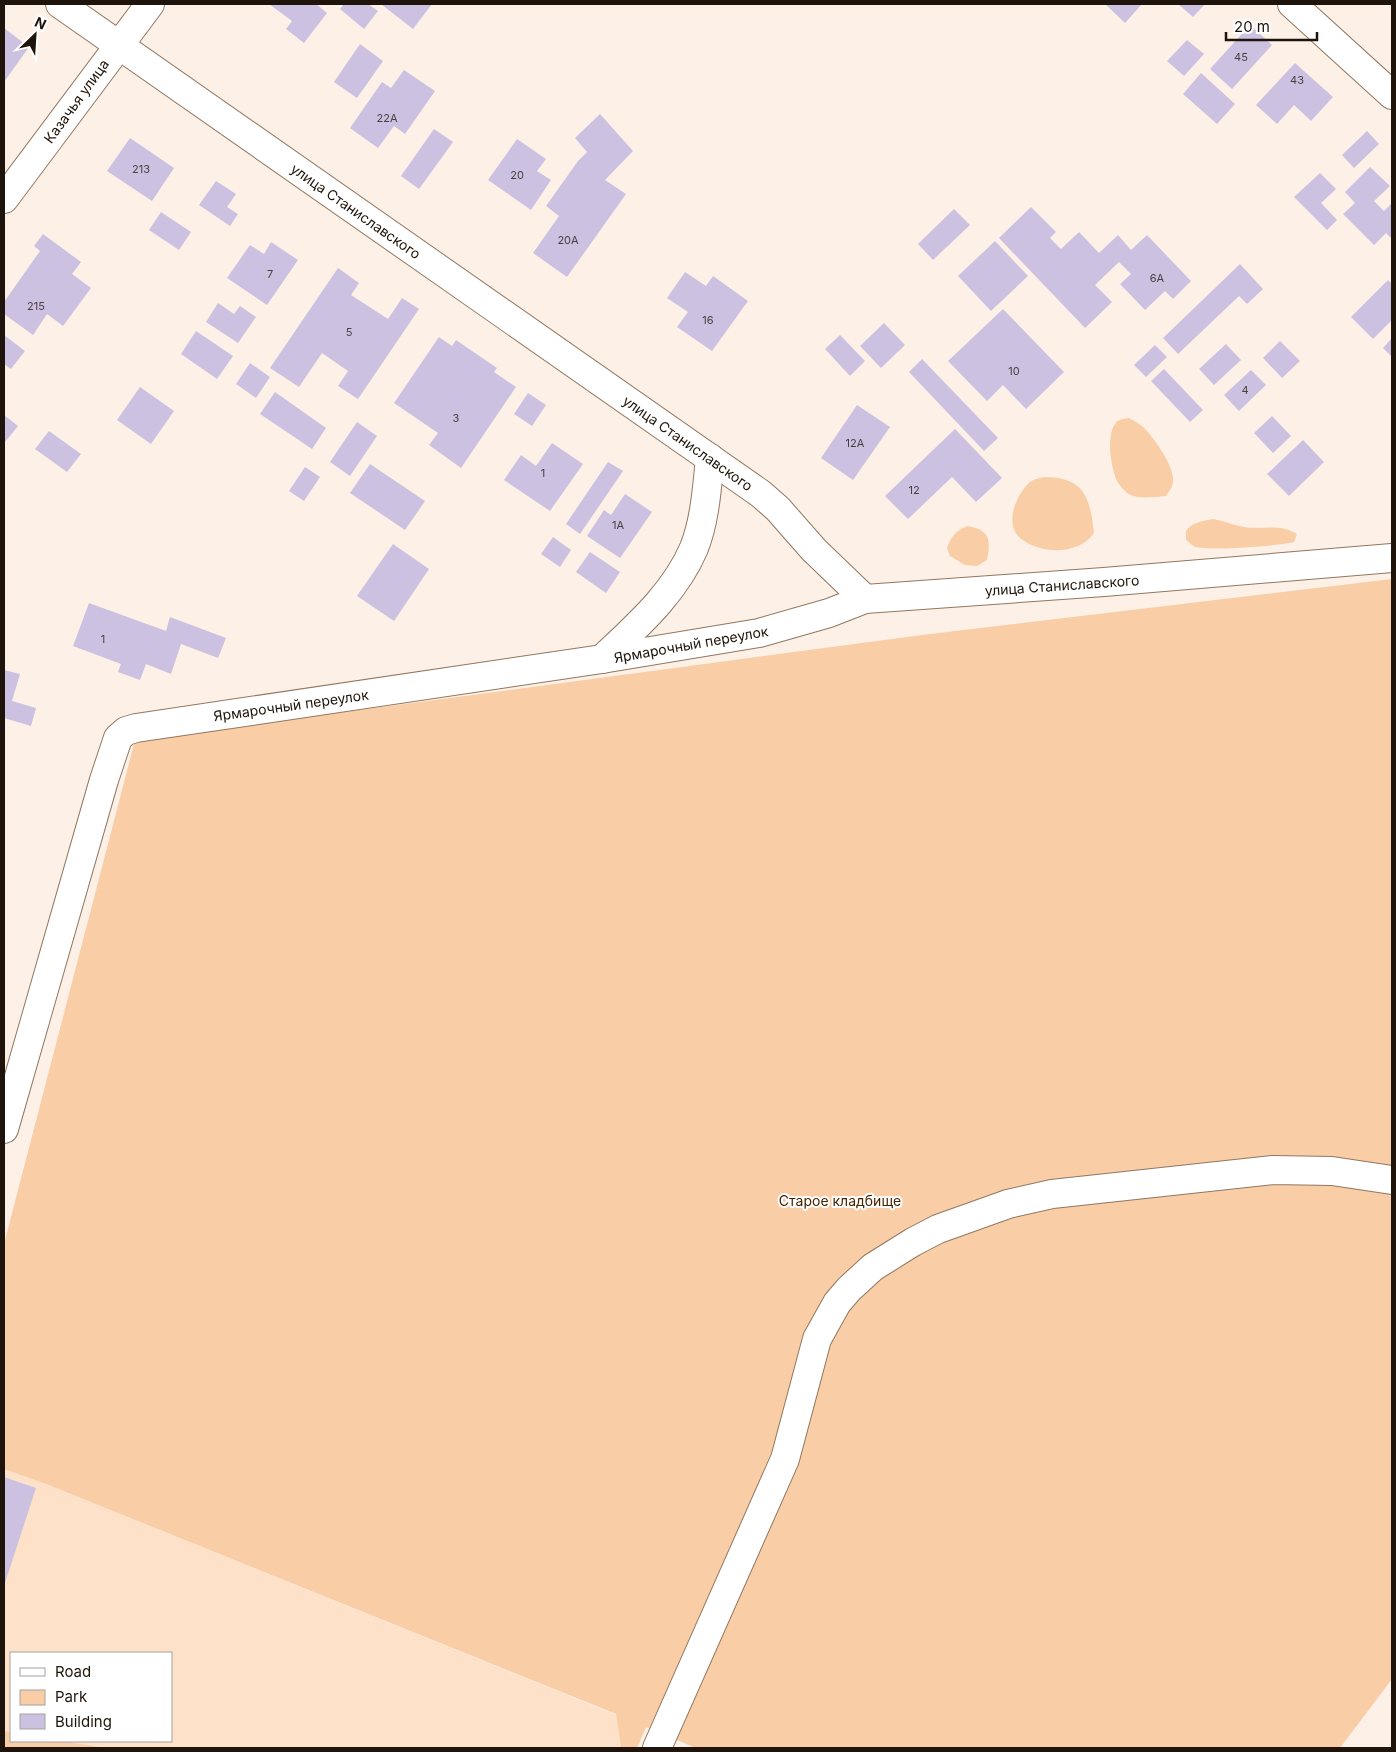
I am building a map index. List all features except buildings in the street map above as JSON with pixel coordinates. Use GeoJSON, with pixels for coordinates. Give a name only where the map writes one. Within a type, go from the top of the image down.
{"type":"FeatureCollection","features":[{"type":"Feature","properties":{"kind":"street","name":"улица Станиславского"},"geometry":{"type":"LineString","coordinates":[[60,4],[761,494],[778,509],[814,550],[865,599],[1104,582],[1392,558]]}},
{"type":"Feature","properties":{"kind":"street","name":"Казачья улица"},"geometry":{"type":"LineString","coordinates":[[4,199],[118,44],[150,4]]}},
{"type":"Feature","properties":{"kind":"street"},"geometry":{"type":"LineString","coordinates":[[1292,4],[1392,95]]}},
{"type":"Feature","properties":{"kind":"street"},"geometry":{"type":"LineString","coordinates":[[602,659],[658,605],[684,569],[694,547],[702,519],[710,458]]}},
{"type":"Feature","properties":{"kind":"street","name":"Ярмарочный переулок"},"geometry":{"type":"LineString","coordinates":[[4,1129],[106,772],[118,738],[126,731],[159,724],[602,659],[759,633],[804,621],[865,599]]}},
{"type":"Feature","properties":{"kind":"street"},"geometry":{"type":"LineString","coordinates":[[658,1748],[785,1458],[817,1339],[837,1303],[873,1267],[890,1254],[938,1229],[1008,1204],[1052,1194],[1273,1170],[1332,1171],[1392,1180]]}},
{"type":"Feature","properties":{"kind":"shaded area"},"geometry":{"type":"Polygon","coordinates":[[[4,1469],[46,1484],[616,1715],[621,1748],[106,1748],[69,1742],[172,1742],[172,1652],[10,1652],[10,1732],[4,1731],[4,1469]]]}},
{"type":"Feature","properties":{"kind":"green space"},"geometry":{"type":"Polygon","coordinates":[[[1129,418],[1146,430],[1161,450],[1169,465],[1173,481],[1166,496],[1136,497],[1127,493],[1117,481],[1111,460],[1110,444],[1112,429],[1116,422],[1129,418]]]}},
{"type":"Feature","properties":{"kind":"green space"},"geometry":{"type":"Polygon","coordinates":[[[1044,477],[1069,481],[1077,485],[1083,492],[1090,509],[1094,533],[1088,540],[1070,549],[1049,550],[1028,544],[1015,532],[1012,517],[1016,501],[1030,482],[1044,477]]]}},
{"type":"Feature","properties":{"kind":"green space"},"geometry":{"type":"Polygon","coordinates":[[[1213,519],[1251,528],[1284,529],[1297,534],[1294,542],[1245,548],[1204,548],[1195,546],[1186,540],[1186,531],[1191,526],[1198,522],[1213,519]]]}},
{"type":"Feature","properties":{"kind":"green space"},"geometry":{"type":"Polygon","coordinates":[[[967,526],[980,530],[987,537],[988,541],[987,560],[977,566],[965,565],[950,556],[947,548],[954,534],[967,526]]]}},
{"type":"Feature","properties":{"kind":"green space","name":"Старое кладбище"},"geometry":{"type":"Polygon","coordinates":[[[1392,579],[1392,1679],[1340,1748],[696,1748],[646,1727],[637,1748],[621,1748],[616,1714],[46,1484],[4,1469],[4,1244],[135,740],[922,635],[1392,579]]]}},
{"type":"Feature","properties":{"kind":"green space"},"geometry":{"type":"Polygon","coordinates":[[[4,1731],[10,1732],[10,1742],[69,1742],[106,1748],[4,1748],[4,1731]]]}}]}
